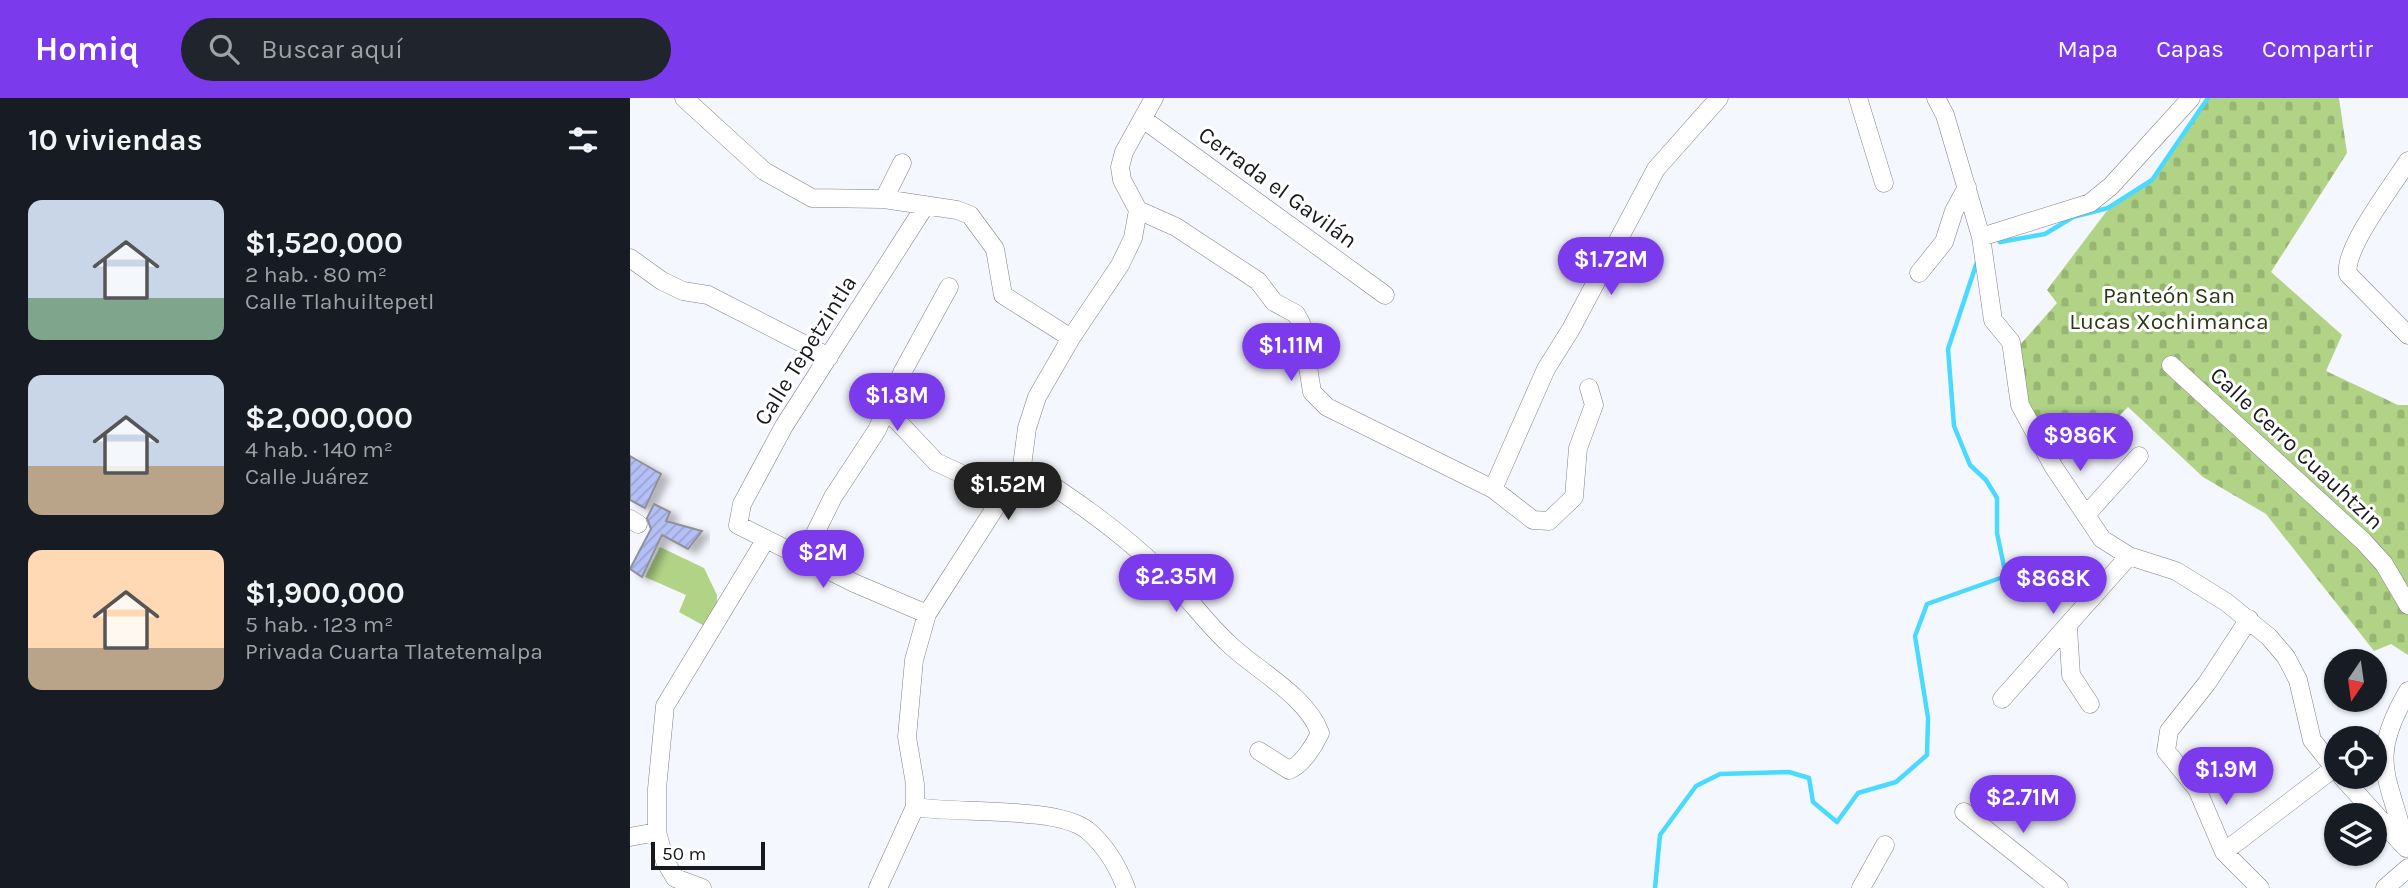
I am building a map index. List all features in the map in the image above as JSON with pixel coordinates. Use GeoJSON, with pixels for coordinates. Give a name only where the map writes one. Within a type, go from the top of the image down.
{"type":"FeatureCollection","features":[{"type":"Feature","properties":{"kind":"street"},"geometry":{"type":"LineString","coordinates":[[684,98],[764,171],[794,190],[828,201],[884,199],[970,215],[995,249],[1003,295],[1071,338]]}},
{"type":"Feature","properties":{"kind":"street"},"geometry":{"type":"LineString","coordinates":[[1154,98],[1124,152],[1120,167],[1122,180],[1138,210],[1176,227],[1258,281],[1274,302],[1296,314],[1301,323],[1312,392],[1327,407],[1493,489],[1533,520],[1541,523],[1549,521],[1574,497],[1578,448],[1594,405],[1590,388]]}},
{"type":"Feature","properties":{"kind":"street"},"geometry":{"type":"LineString","coordinates":[[1493,489],[1546,369],[1609,260],[1656,169],[1719,98]]}},
{"type":"Feature","properties":{"kind":"street"},"geometry":{"type":"LineString","coordinates":[[1858,98],[1884,183]]}},
{"type":"Feature","properties":{"kind":"street"},"geometry":{"type":"LineString","coordinates":[[1936,98],[1945,116],[1981,237],[1993,320],[2011,342],[2020,405],[2053,466],[2102,539],[2129,556],[2176,571],[2249,619],[2286,657],[2298,680],[2312,740],[2324,755]]}},
{"type":"Feature","properties":{"kind":"street"},"geometry":{"type":"LineString","coordinates":[[1981,237],[2090,203],[2111,186],[2191,98]]}},
{"type":"Feature","properties":{"kind":"street","name":"Cerrada el Gavilán"},"geometry":{"type":"LineString","coordinates":[[1143,119],[1385,295]]}},
{"type":"Feature","properties":{"kind":"street"},"geometry":{"type":"LineString","coordinates":[[2408,161],[2353,249],[2346,267],[2348,274],[2408,335]]}},
{"type":"Feature","properties":{"kind":"street"},"geometry":{"type":"LineString","coordinates":[[884,199],[902,163]]}},
{"type":"Feature","properties":{"kind":"street"},"geometry":{"type":"LineString","coordinates":[[1919,273],[1944,242],[1954,211],[1967,187]]}},
{"type":"Feature","properties":{"kind":"street","name":"Calle Tepetzintla"},"geometry":{"type":"LineString","coordinates":[[766,539],[738,525],[742,504],[784,426],[925,206]]}},
{"type":"Feature","properties":{"kind":"street"},"geometry":{"type":"LineString","coordinates":[[878,888],[915,807],[907,726],[914,660],[927,614],[1022,466],[1027,428],[1037,397],[1071,338],[1121,265],[1133,238],[1138,210]]}},
{"type":"Feature","properties":{"kind":"street"},"geometry":{"type":"LineString","coordinates":[[630,258],[662,281],[684,291],[708,295],[829,357]]}},
{"type":"Feature","properties":{"kind":"street"},"geometry":{"type":"LineString","coordinates":[[803,558],[833,497],[877,430],[903,371],[948,287]]}},
{"type":"Feature","properties":{"kind":"street","name":"Calle Cerro Cuauhtzin"},"geometry":{"type":"LineString","coordinates":[[2171,365],[2363,541],[2384,564],[2408,605]]}},
{"type":"Feature","properties":{"kind":"street"},"geometry":{"type":"LineString","coordinates":[[886,409],[936,462],[1005,494]]}},
{"type":"Feature","properties":{"kind":"street"},"geometry":{"type":"LineString","coordinates":[[2085,516],[2139,456]]}},
{"type":"Feature","properties":{"kind":"street"},"geometry":{"type":"LineString","coordinates":[[1022,466],[1117,530],[1165,575],[1229,645],[1282,686],[1316,723],[1320,733],[1295,768],[1289,771],[1259,751]]}},
{"type":"Feature","properties":{"kind":"street"},"geometry":{"type":"LineString","coordinates":[[702,888],[675,878],[664,861],[657,832],[657,789],[665,706],[766,539],[927,614]]}},
{"type":"Feature","properties":{"kind":"street"},"geometry":{"type":"LineString","coordinates":[[2002,699],[2068,628],[2129,556]]}},
{"type":"Feature","properties":{"kind":"street"},"geometry":{"type":"LineString","coordinates":[[2249,619],[2207,683],[2169,731],[2166,751],[2197,789],[2224,852],[2253,886]]}},
{"type":"Feature","properties":{"kind":"street"},"geometry":{"type":"LineString","coordinates":[[2068,628],[2071,676],[2090,705]]}},
{"type":"Feature","properties":{"kind":"street"},"geometry":{"type":"LineString","coordinates":[[2407,849],[2383,754],[2386,732],[2408,691]]}},
{"type":"Feature","properties":{"kind":"street"},"geometry":{"type":"LineString","coordinates":[[2224,852],[2324,781]]}},
{"type":"Feature","properties":{"kind":"street"},"geometry":{"type":"LineString","coordinates":[[2352,789],[2407,849]]}},
{"type":"Feature","properties":{"kind":"street"},"geometry":{"type":"LineString","coordinates":[[915,807],[940,811],[1047,815],[1086,829],[1117,864],[1126,888]]}},
{"type":"Feature","properties":{"kind":"street"},"geometry":{"type":"LineString","coordinates":[[1964,812],[2059,888]]}},
{"type":"Feature","properties":{"kind":"street"},"geometry":{"type":"LineString","coordinates":[[630,837],[657,832]]}},
{"type":"Feature","properties":{"kind":"street"},"geometry":{"type":"LineString","coordinates":[[1861,888],[1885,845]]}},
{"type":"Feature","properties":{"kind":"street"},"geometry":{"type":"LineString","coordinates":[[2385,888],[2408,868]]}},
{"type":"Feature","properties":{"kind":"green space","name":"Panteón San Lucas Xochimanca"},"geometry":{"type":"Polygon","coordinates":[[[2208,98],[2339,98],[2347,153],[2271,272],[2342,335],[2326,371],[2398,405],[2408,405],[2408,655],[2391,644],[2372,649],[2266,514],[2203,477],[2128,407],[2088,447],[2059,461],[2026,403],[2018,347],[2057,303],[2047,290],[2106,212],[2152,180],[2208,98]]]}},
{"type":"Feature","properties":{"kind":"green space"},"geometry":{"type":"Polygon","coordinates":[[[660,547],[704,568],[717,595],[717,615],[708,628],[679,612],[686,595],[645,577],[660,547]]]}},
{"type":"Feature","properties":{"kind":"building"},"geometry":{"type":"Polygon","coordinates":[[[630,456],[661,474],[645,508],[630,500],[630,456]]]}},
{"type":"Feature","properties":{"kind":"building"},"geometry":{"type":"Polygon","coordinates":[[[654,504],[670,512],[666,521],[702,531],[688,549],[662,535],[642,577],[630,569],[651,529],[647,518],[654,504]]]}},
{"type":"Feature","properties":{"kind":"waterway"},"geometry":{"type":"LineString","coordinates":[[2000,242],[2045,234],[2073,217],[2108,208],[2152,180],[2208,98]]}},
{"type":"Feature","properties":{"kind":"waterway"},"geometry":{"type":"LineString","coordinates":[[1655,888],[1660,835],[1696,786],[1720,774],[1789,772],[1809,778],[1813,802],[1837,822],[1858,793],[1896,782],[1927,755],[1928,718],[1915,636],[1927,604],[2006,576],[1997,533],[1997,498],[1986,480],[1970,465],[1954,426],[1948,349],[1977,262]]}}]}
